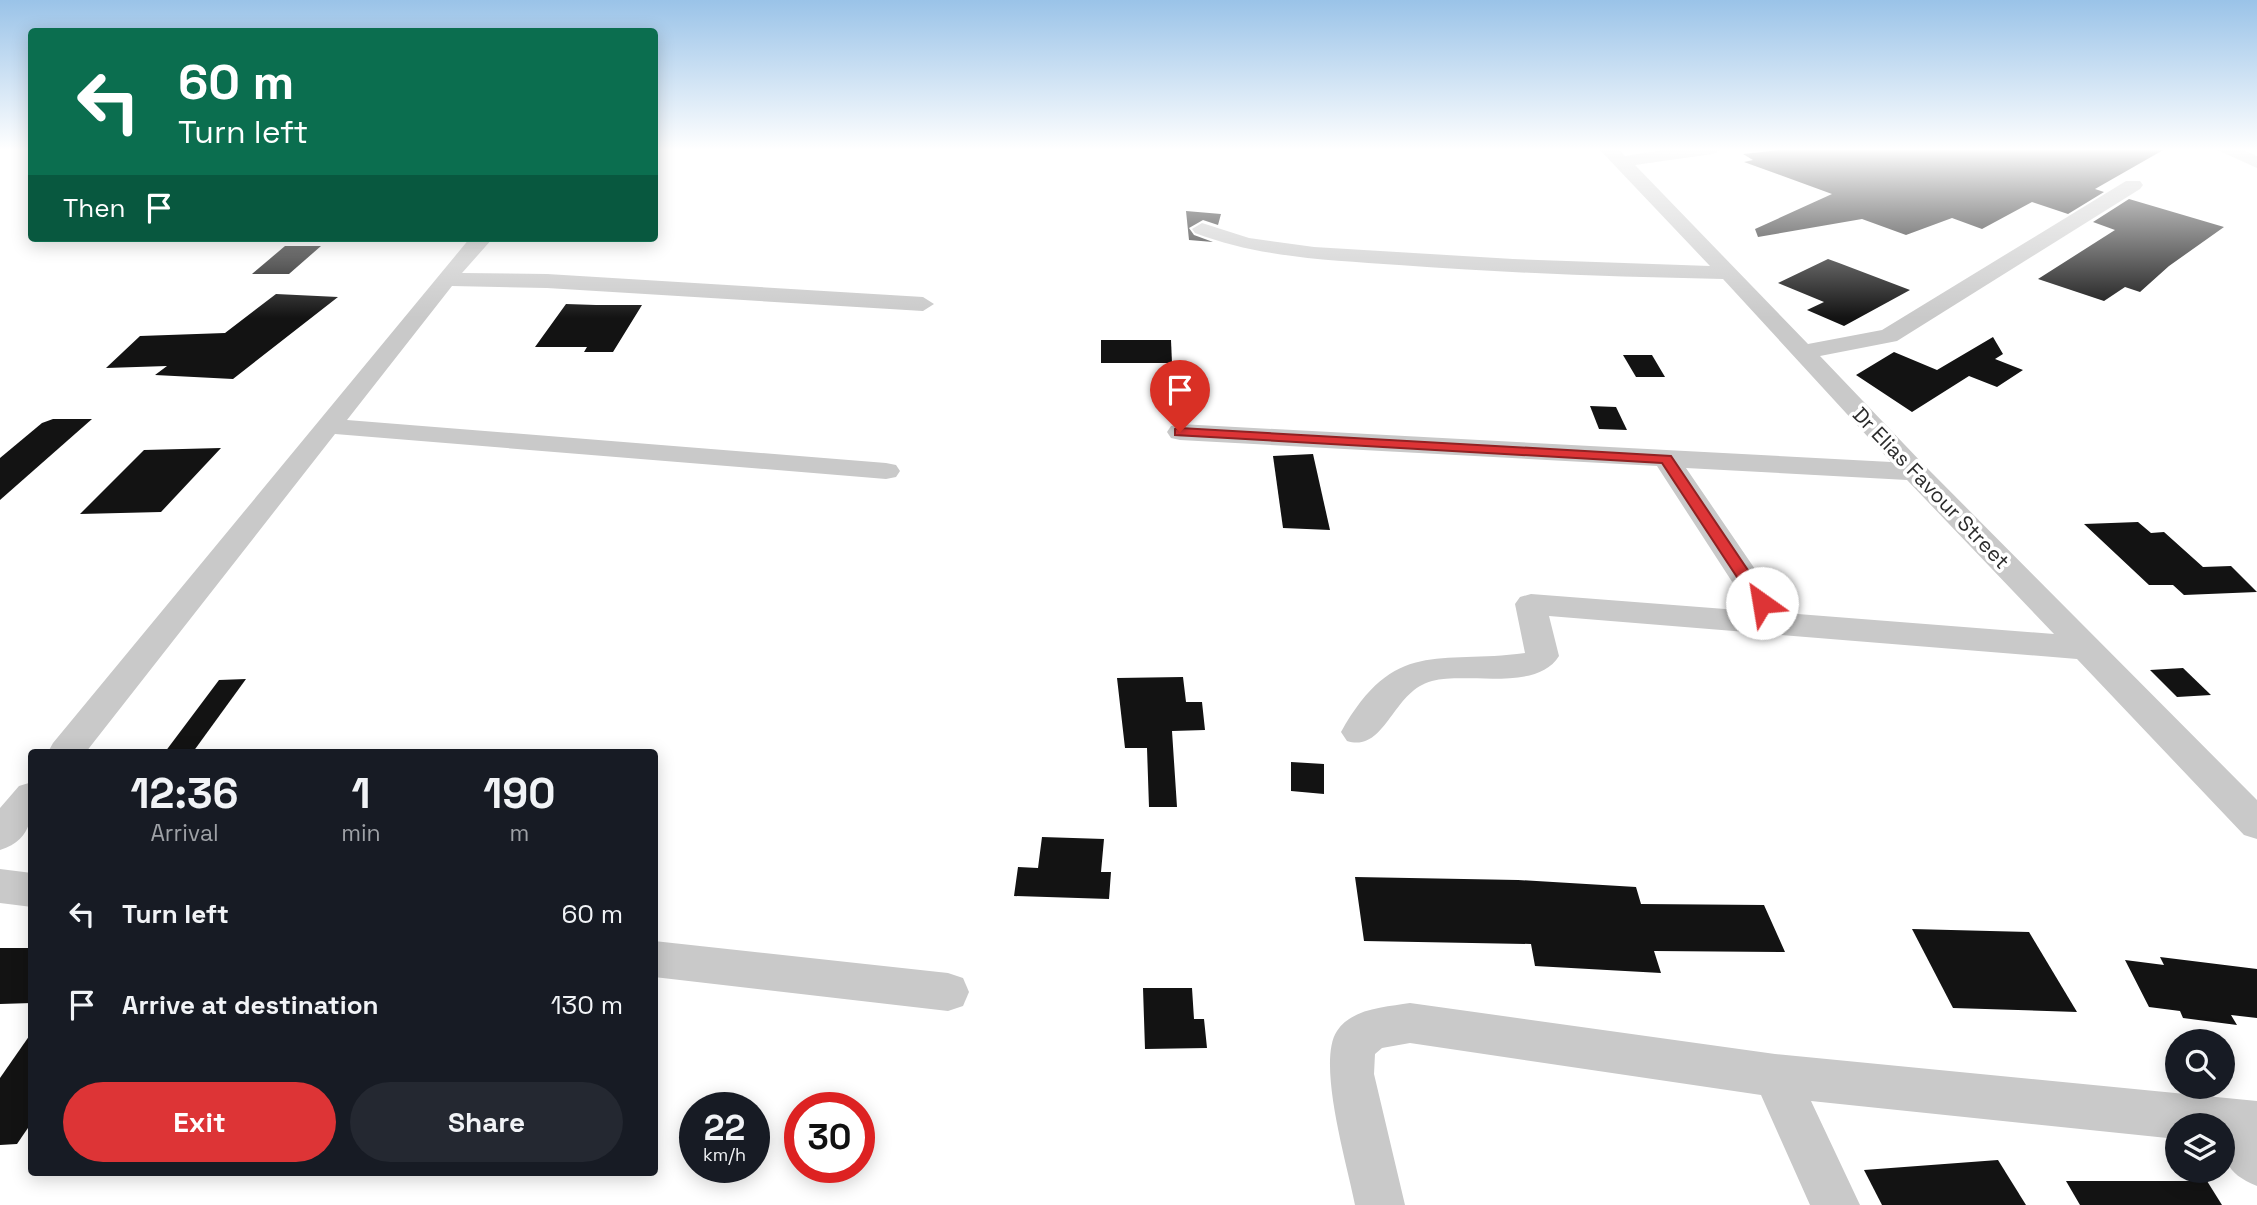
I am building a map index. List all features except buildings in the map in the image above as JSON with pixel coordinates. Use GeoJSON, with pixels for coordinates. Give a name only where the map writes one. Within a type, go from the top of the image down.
{"type":"FeatureCollection","features":[{"type":"Feature","properties":{"kind":"street","name":"Dr Elias Favour Street"},"geometry":{"type":"LineString","coordinates":[[1661,205],[1914,472],[2257,824]]}},
{"type":"Feature","properties":{"kind":"street"},"geometry":{"type":"LineString","coordinates":[[1803,352],[1889,336],[2100,205]]}},
{"type":"Feature","properties":{"kind":"street"},"geometry":{"type":"LineString","coordinates":[[1202,229],[1232,242],[1285,251],[1552,269],[1729,274]]}},
{"type":"Feature","properties":{"kind":"street"},"geometry":{"type":"LineString","coordinates":[[68,749],[446,279],[479,242]]}},
{"type":"Feature","properties":{"kind":"street"},"geometry":{"type":"LineString","coordinates":[[446,279],[547,281],[923,304]]}},
{"type":"Feature","properties":{"kind":"street"},"geometry":{"type":"LineString","coordinates":[[328,426],[886,471]]}},
{"type":"Feature","properties":{"kind":"street"},"geometry":{"type":"LineString","coordinates":[[1180,432],[1914,472]]}},
{"type":"Feature","properties":{"kind":"street"},"geometry":{"type":"LineString","coordinates":[[1666,459],[1725,544],[1774,622]]}},
{"type":"Feature","properties":{"kind":"street"},"geometry":{"type":"LineString","coordinates":[[1359,733],[1383,700],[1409,677],[1438,669],[1536,662],[1542,656],[1531,604],[2084,648]]}},
{"type":"Feature","properties":{"kind":"street"},"geometry":{"type":"LineString","coordinates":[[0,835],[28,801]]}},
{"type":"Feature","properties":{"kind":"street"},"geometry":{"type":"LineString","coordinates":[[0,886],[28,890]]}},
{"type":"Feature","properties":{"kind":"street"},"geometry":{"type":"LineString","coordinates":[[658,959],[948,992]]}},
{"type":"Feature","properties":{"kind":"street"},"geometry":{"type":"LineString","coordinates":[[1380,1205],[1351,1074],[1353,1044],[1372,1030],[1410,1023],[1775,1076],[2241,1122],[2257,1162]]}},
{"type":"Feature","properties":{"kind":"street"},"geometry":{"type":"LineString","coordinates":[[1775,1076],[1835,1205]]}},
{"type":"Feature","properties":{"kind":"route"},"geometry":{"type":"LineString","coordinates":[[1180,432],[1666,459],[1762,603]]}}]}
